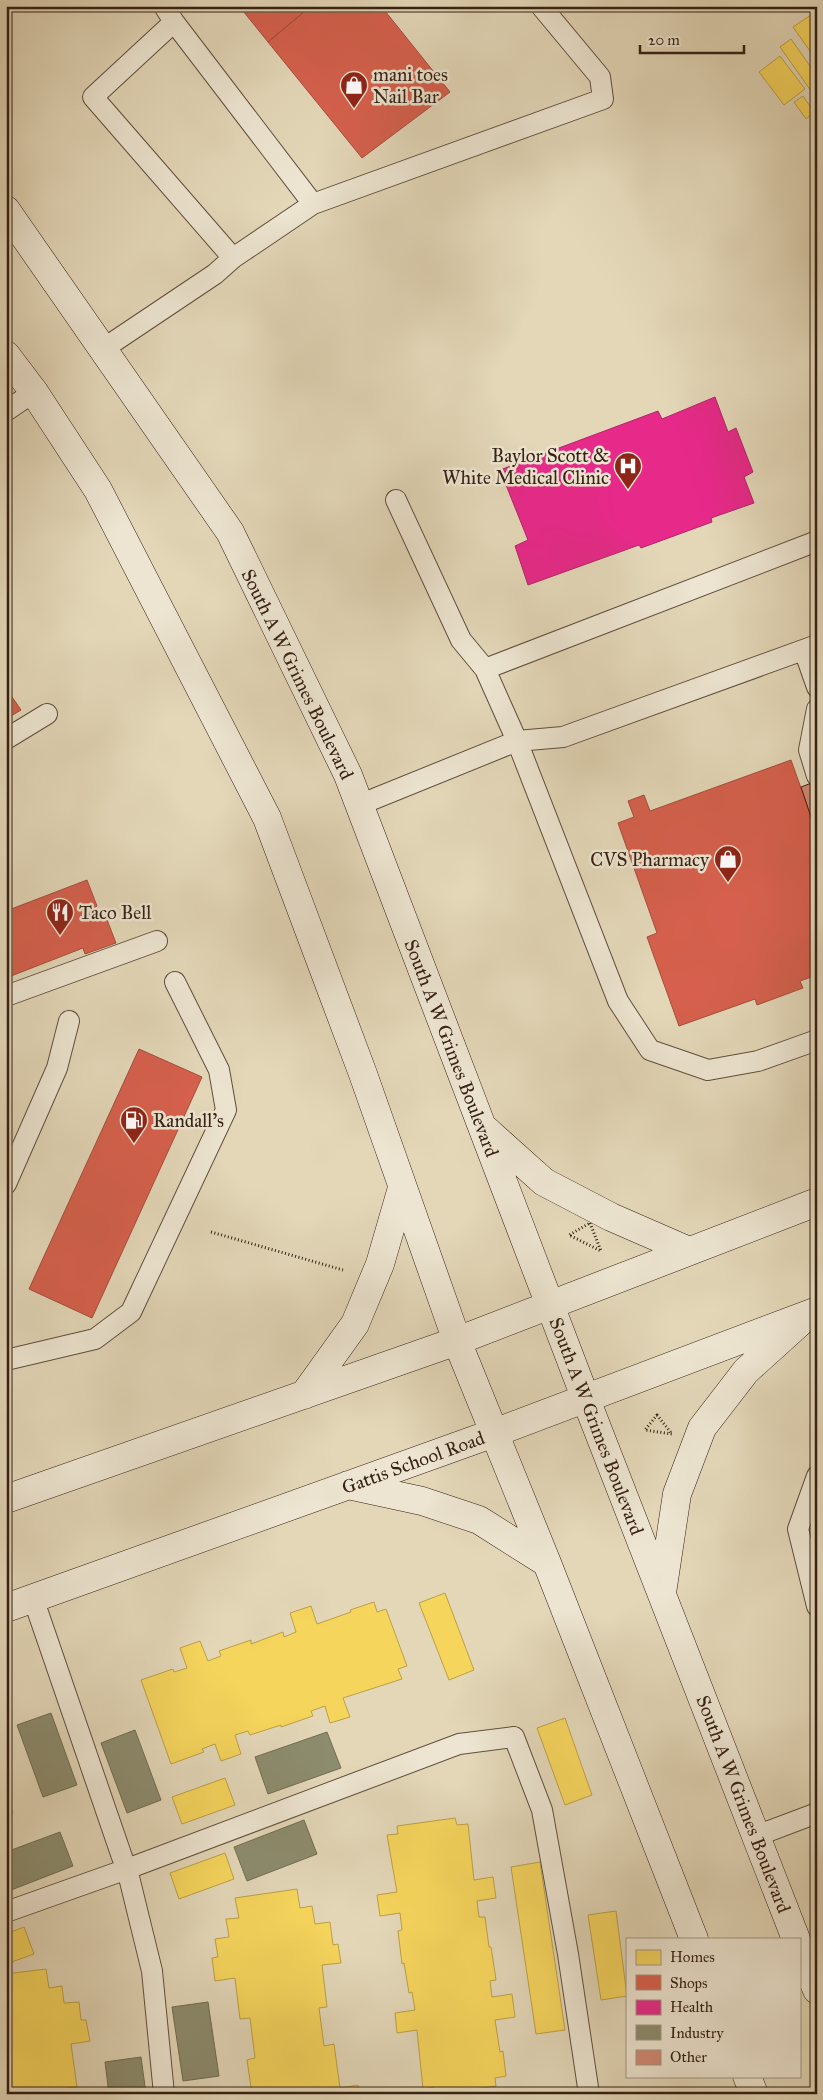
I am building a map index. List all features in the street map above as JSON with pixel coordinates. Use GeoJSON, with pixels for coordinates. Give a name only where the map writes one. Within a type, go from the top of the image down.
{"type":"FeatureCollection","features":[{"type":"Feature","properties":{"kind":"main road","name":"South A W Grimes Boulevard"},"geometry":{"type":"LineString","coordinates":[[6,210],[230,532],[348,775],[482,1128],[796,1938]]}},
{"type":"Feature","properties":{"kind":"main road"},"geometry":{"type":"LineString","coordinates":[[6,355],[34,392],[98,490],[267,818],[363,1074],[457,1341],[547,1564],[694,1938]]}},
{"type":"Feature","properties":{"kind":"main road"},"geometry":{"type":"LineString","coordinates":[[482,1128],[544,1182],[610,1217],[689,1251]]}},
{"type":"Feature","properties":{"kind":"main road"},"geometry":{"type":"LineString","coordinates":[[304,1395],[355,1324],[380,1264],[402,1188]]}},
{"type":"Feature","properties":{"kind":"main road"},"geometry":{"type":"LineString","coordinates":[[6,1499],[457,1341],[817,1202]]}},
{"type":"Feature","properties":{"kind":"main road"},"geometry":{"type":"LineString","coordinates":[[662,1595],[677,1494],[702,1428],[746,1371],[814,1312]]}},
{"type":"Feature","properties":{"kind":"main road","name":"Gattis School Road"},"geometry":{"type":"LineString","coordinates":[[6,1608],[494,1433],[814,1312]]}},
{"type":"Feature","properties":{"kind":"main road"},"geometry":{"type":"LineString","coordinates":[[348,1486],[422,1501],[479,1520],[547,1564]]}},
{"type":"Feature","properties":{"kind":"main road"},"geometry":{"type":"LineString","coordinates":[[800,1948],[817,1990]]}},
{"type":"Feature","properties":{"kind":"main road"},"geometry":{"type":"LineString","coordinates":[[748,2078],[754,2094]]}},
{"type":"Feature","properties":{"kind":"lane"},"geometry":{"type":"LineString","coordinates":[[103,349],[216,274],[233,258],[313,204],[603,98],[600,77],[541,6]]}},
{"type":"Feature","properties":{"kind":"lane"},"geometry":{"type":"LineString","coordinates":[[233,258],[93,97],[169,14],[313,204]]}},
{"type":"Feature","properties":{"kind":"lane"},"geometry":{"type":"LineString","coordinates":[[6,411],[34,392]]}},
{"type":"Feature","properties":{"kind":"lane"},"geometry":{"type":"LineString","coordinates":[[396,500],[461,640],[485,669],[517,741],[618,1001],[650,1050],[708,1070],[758,1061],[817,1040]]}},
{"type":"Feature","properties":{"kind":"lane"},"geometry":{"type":"LineString","coordinates":[[485,669],[817,541]]}},
{"type":"Feature","properties":{"kind":"lane"},"geometry":{"type":"LineString","coordinates":[[360,805],[517,741],[563,738],[810,647],[817,688]]}},
{"type":"Feature","properties":{"kind":"lane"},"geometry":{"type":"LineString","coordinates":[[817,709],[809,750],[817,776]]}},
{"type":"Feature","properties":{"kind":"lane"},"geometry":{"type":"LineString","coordinates":[[6,739],[46,714]]}},
{"type":"Feature","properties":{"kind":"lane"},"geometry":{"type":"LineString","coordinates":[[6,996],[156,941]]}},
{"type":"Feature","properties":{"kind":"lane"},"geometry":{"type":"LineString","coordinates":[[6,1360],[95,1339],[131,1312],[226,1110],[219,1070],[175,982]]}},
{"type":"Feature","properties":{"kind":"lane"},"geometry":{"type":"LineString","coordinates":[[6,1184],[57,1068],[68,1021]]}},
{"type":"Feature","properties":{"kind":"lane"},"geometry":{"type":"LineString","coordinates":[[817,1476],[798,1529],[817,1606]]}},
{"type":"Feature","properties":{"kind":"lane"},"geometry":{"type":"LineString","coordinates":[[33,1598],[127,1869],[152,1971],[164,2094]]}},
{"type":"Feature","properties":{"kind":"lane"},"geometry":{"type":"LineString","coordinates":[[6,1912],[127,1869],[459,1744],[514,1737],[542,1810],[568,1954],[589,2094]]}},
{"type":"Feature","properties":{"kind":"lane"},"geometry":{"type":"LineString","coordinates":[[756,1836],[817,1813]]}},
{"type":"Feature","properties":{"kind":"path"},"geometry":{"type":"LineString","coordinates":[[211,1232],[346,1271]]}},
{"type":"Feature","properties":{"kind":"path"},"geometry":{"type":"LineString","coordinates":[[657,1415],[672,1434],[663,1433],[645,1430],[657,1415]]}},
{"type":"Feature","properties":{"kind":"building: Homes"},"geometry":{"type":"Polygon","coordinates":[[[817,11],[817,61],[793,27],[817,11]]]}},
{"type":"Feature","properties":{"kind":"building: Homes"},"geometry":{"type":"Polygon","coordinates":[[[791,39],[817,76],[816,98],[780,47],[791,39]]]}},
{"type":"Feature","properties":{"kind":"building: Homes"},"geometry":{"type":"Polygon","coordinates":[[[780,56],[805,89],[784,105],[759,72],[780,56]]]}},
{"type":"Feature","properties":{"kind":"building: Homes"},"geometry":{"type":"Polygon","coordinates":[[[803,96],[814,112],[806,119],[794,102],[803,96]]]}},
{"type":"Feature","properties":{"kind":"building: Homes"},"geometry":{"type":"Polygon","coordinates":[[[445,1593],[474,1670],[449,1680],[419,1603],[445,1593]]]}},
{"type":"Feature","properties":{"kind":"building: Homes"},"geometry":{"type":"Polygon","coordinates":[[[374,1602],[377,1612],[386,1609],[407,1666],[398,1669],[402,1679],[343,1698],[350,1717],[330,1723],[325,1706],[311,1711],[313,1716],[281,1727],[281,1725],[250,1735],[248,1731],[235,1735],[241,1754],[221,1761],[215,1744],[202,1749],[204,1752],[171,1764],[141,1680],[173,1669],[174,1672],[187,1668],[180,1648],[200,1641],[208,1661],[221,1656],[219,1651],[251,1640],[251,1644],[283,1632],[284,1637],[296,1632],[290,1613],[311,1606],[317,1624],[374,1602]]]}},
{"type":"Feature","properties":{"kind":"building: Homes"},"geometry":{"type":"Polygon","coordinates":[[[565,1718],[592,1795],[565,1805],[537,1728],[565,1718]]]}},
{"type":"Feature","properties":{"kind":"building: Homes"},"geometry":{"type":"Polygon","coordinates":[[[225,1778],[235,1805],[182,1824],[172,1797],[225,1778]]]}},
{"type":"Feature","properties":{"kind":"building: Homes"},"geometry":{"type":"Polygon","coordinates":[[[6,1794],[13,1813],[6,1815],[6,1794]]]}},
{"type":"Feature","properties":{"kind":"building: Homes"},"geometry":{"type":"Polygon","coordinates":[[[455,1818],[457,1825],[468,1824],[474,1880],[493,1877],[496,1898],[477,1901],[479,1917],[485,1917],[489,1947],[491,1947],[496,1980],[490,1981],[492,1997],[512,1994],[515,2017],[495,2020],[500,2052],[503,2051],[506,2076],[495,2078],[496,2086],[435,2094],[434,2087],[423,2089],[417,2030],[397,2033],[395,2013],[415,2010],[412,1992],[409,1993],[404,1963],[402,1964],[398,1931],[402,1930],[400,1913],[380,1916],[377,1895],[397,1892],[387,1835],[398,1834],[397,1826],[455,1818]]]}},
{"type":"Feature","properties":{"kind":"building: Homes"},"geometry":{"type":"Polygon","coordinates":[[[225,1853],[234,1879],[179,1899],[170,1873],[225,1853]]]}},
{"type":"Feature","properties":{"kind":"building: Homes"},"geometry":{"type":"Polygon","coordinates":[[[540,1862],[565,2030],[536,2034],[511,1867],[540,1862]]]}},
{"type":"Feature","properties":{"kind":"building: Homes"},"geometry":{"type":"Polygon","coordinates":[[[297,1889],[300,1908],[312,1906],[315,1924],[330,1922],[333,1945],[338,1944],[341,1963],[322,1965],[327,2007],[319,2008],[324,2046],[334,2044],[340,2088],[358,2085],[359,2094],[252,2094],[247,2060],[255,2058],[250,2018],[240,2019],[235,1978],[215,1981],[212,1958],[218,1957],[215,1939],[229,1937],[226,1919],[239,1918],[235,1898],[297,1889]]]}},
{"type":"Feature","properties":{"kind":"building: Homes"},"geometry":{"type":"Polygon","coordinates":[[[616,1911],[626,1996],[601,2000],[588,1915],[616,1911]]]}},
{"type":"Feature","properties":{"kind":"building: Homes"},"geometry":{"type":"Polygon","coordinates":[[[24,1927],[34,1954],[6,1964],[6,1934],[24,1927]]]}},
{"type":"Feature","properties":{"kind":"building: Homes"},"geometry":{"type":"Polygon","coordinates":[[[46,1969],[49,1988],[62,1986],[64,2003],[79,2002],[81,2020],[86,2020],[90,2041],[71,2044],[77,2087],[67,2088],[68,2094],[6,2094],[6,1974],[46,1969]]]}},
{"type":"Feature","properties":{"kind":"building: Shops"},"geometry":{"type":"Polygon","coordinates":[[[239,6],[311,6],[268,42],[239,6]]]}},
{"type":"Feature","properties":{"kind":"building: Shops"},"geometry":{"type":"Polygon","coordinates":[[[311,6],[381,6],[450,92],[362,158],[268,42],[311,6]]]}},
{"type":"Feature","properties":{"kind":"building: Shops"},"geometry":{"type":"Polygon","coordinates":[[[6,688],[21,710],[6,719],[6,688]]]}},
{"type":"Feature","properties":{"kind":"building: Shops","name":"CVS Pharmacy"},"geometry":{"type":"Polygon","coordinates":[[[791,760],[817,833],[817,975],[800,981],[803,988],[757,1005],[755,999],[679,1026],[647,937],[657,933],[618,823],[634,817],[628,801],[644,795],[650,811],[791,760]]]}},
{"type":"Feature","properties":{"kind":"building: Shops","name":"Taco Bell"},"geometry":{"type":"Polygon","coordinates":[[[87,880],[97,906],[94,908],[96,915],[104,912],[116,943],[85,954],[83,948],[6,978],[6,911],[87,880]]]}},
{"type":"Feature","properties":{"kind":"building: Shops","name":"Randall's"},"geometry":{"type":"Polygon","coordinates":[[[139,1049],[202,1077],[92,1318],[29,1289],[139,1049]]]}},
{"type":"Feature","properties":{"kind":"building: Health","name":"Baylor Scott & White Medical Clinic"},"geometry":{"type":"Polygon","coordinates":[[[715,397],[728,432],[736,428],[753,472],[744,477],[754,503],[711,518],[712,522],[641,548],[639,545],[528,585],[515,546],[528,540],[500,470],[658,411],[662,419],[715,397]]]}},
{"type":"Feature","properties":{"kind":"building: Industry"},"geometry":{"type":"Polygon","coordinates":[[[51,1713],[77,1785],[43,1797],[17,1725],[51,1713]]]}},
{"type":"Feature","properties":{"kind":"building: Industry"},"geometry":{"type":"Polygon","coordinates":[[[135,1730],[161,1800],[127,1813],[101,1743],[135,1730]]]}},
{"type":"Feature","properties":{"kind":"building: Industry"},"geometry":{"type":"Polygon","coordinates":[[[327,1732],[341,1768],[268,1794],[255,1757],[327,1732]]]}},
{"type":"Feature","properties":{"kind":"building: Industry"},"geometry":{"type":"Polygon","coordinates":[[[304,1820],[317,1854],[247,1881],[234,1847],[304,1820]]]}},
{"type":"Feature","properties":{"kind":"building: Industry"},"geometry":{"type":"Polygon","coordinates":[[[60,1832],[73,1866],[6,1892],[6,1852],[60,1832]]]}},
{"type":"Feature","properties":{"kind":"building: Industry"},"geometry":{"type":"Polygon","coordinates":[[[208,2002],[219,2076],[183,2081],[172,2007],[208,2002]]]}},
{"type":"Feature","properties":{"kind":"building: Industry"},"geometry":{"type":"Polygon","coordinates":[[[141,2057],[146,2094],[109,2094],[105,2062],[141,2057]]]}},
{"type":"Feature","properties":{"kind":"building: Other"},"geometry":{"type":"Polygon","coordinates":[[[817,781],[817,825],[814,826],[801,787],[817,781]]]}},
{"type":"Feature","properties":{"kind":"place","name":"mani toes Nail Bar"},"geometry":{"type":"Point","coordinates":[354,109]}},
{"type":"Feature","properties":{"kind":"place","name":"Baylor Scott & White Medical Clinic"},"geometry":{"type":"Point","coordinates":[628,490]}},
{"type":"Feature","properties":{"kind":"place","name":"CVS Pharmacy"},"geometry":{"type":"Point","coordinates":[728,883]}},
{"type":"Feature","properties":{"kind":"place","name":"Taco Bell"},"geometry":{"type":"Point","coordinates":[60,936]}},
{"type":"Feature","properties":{"kind":"place","name":"Randall's"},"geometry":{"type":"Point","coordinates":[134,1144]}}]}
